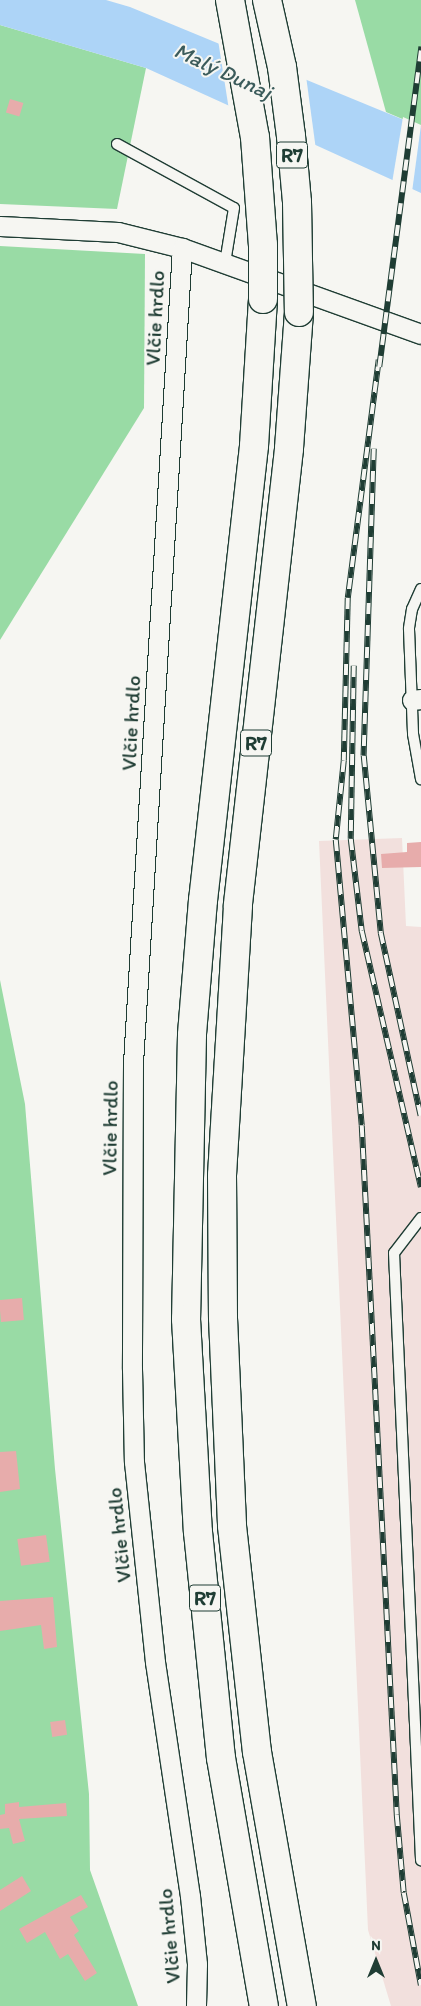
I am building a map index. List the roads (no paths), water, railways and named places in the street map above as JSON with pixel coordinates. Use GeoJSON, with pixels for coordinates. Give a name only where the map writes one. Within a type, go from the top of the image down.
{"type":"FeatureCollection","features":[{"type":"Feature","properties":{"kind":"highway","name":"R7"},"geometry":{"type":"LineString","coordinates":[[230,0],[240,38],[256,145],[263,245],[263,300],[254,446],[203,900],[192,1035],[186,1319],[198,1532],[221,1758],[264,2006]]}},
{"type":"Feature","properties":{"kind":"highway","name":"R7"},"geometry":{"type":"LineString","coordinates":[[267,0],[282,67],[292,145],[297,202],[298,312],[288,459],[238,906],[222,1175],[223,1318],[232,1526],[257,1752],[302,2006]]}},
{"type":"Feature","properties":{"kind":"street","name":"Vlčie hrdlo"},"geometry":{"type":"LineString","coordinates":[[0,226],[118,232],[182,248],[421,334]]}},
{"type":"Feature","properties":{"kind":"street","name":"Vlčie hrdlo"},"geometry":{"type":"LineString","coordinates":[[182,248],[131,1151],[134,1462],[155,1662],[190,1896],[197,1964],[196,2006]]}},
{"type":"Feature","properties":{"kind":"lane"},"geometry":{"type":"LineString","coordinates":[[117,144],[234,208],[226,263]]}},
{"type":"Feature","properties":{"kind":"lane"},"geometry":{"type":"LineString","coordinates":[[421,589],[412,610],[409,629],[416,700],[413,734],[421,779]]}},
{"type":"Feature","properties":{"kind":"lane"},"geometry":{"type":"LineString","coordinates":[[421,1218],[394,1253],[421,1860]]}},
{"type":"Feature","properties":{"kind":"water","name":"Malý Dunaj"},"geometry":{"type":"Polygon","coordinates":[[[0,0],[106,0],[130,7],[421,127],[421,193],[146,68],[0,25],[0,0]]]}},
{"type":"Feature","properties":{"kind":"railway"},"geometry":{"type":"LineString","coordinates":[[379,367],[421,47]]}},
{"type":"Feature","properties":{"kind":"railway"},"geometry":{"type":"LineString","coordinates":[[379,360],[348,598],[344,761],[336,840],[362,1126],[397,1815],[404,1893],[421,1985]]}},
{"type":"Feature","properties":{"kind":"railway"},"geometry":{"type":"LineString","coordinates":[[374,449],[364,756],[381,933],[421,1116]]}},
{"type":"Feature","properties":{"kind":"railway"},"geometry":{"type":"LineString","coordinates":[[354,666],[351,839],[362,931],[421,1187]]}}]}
